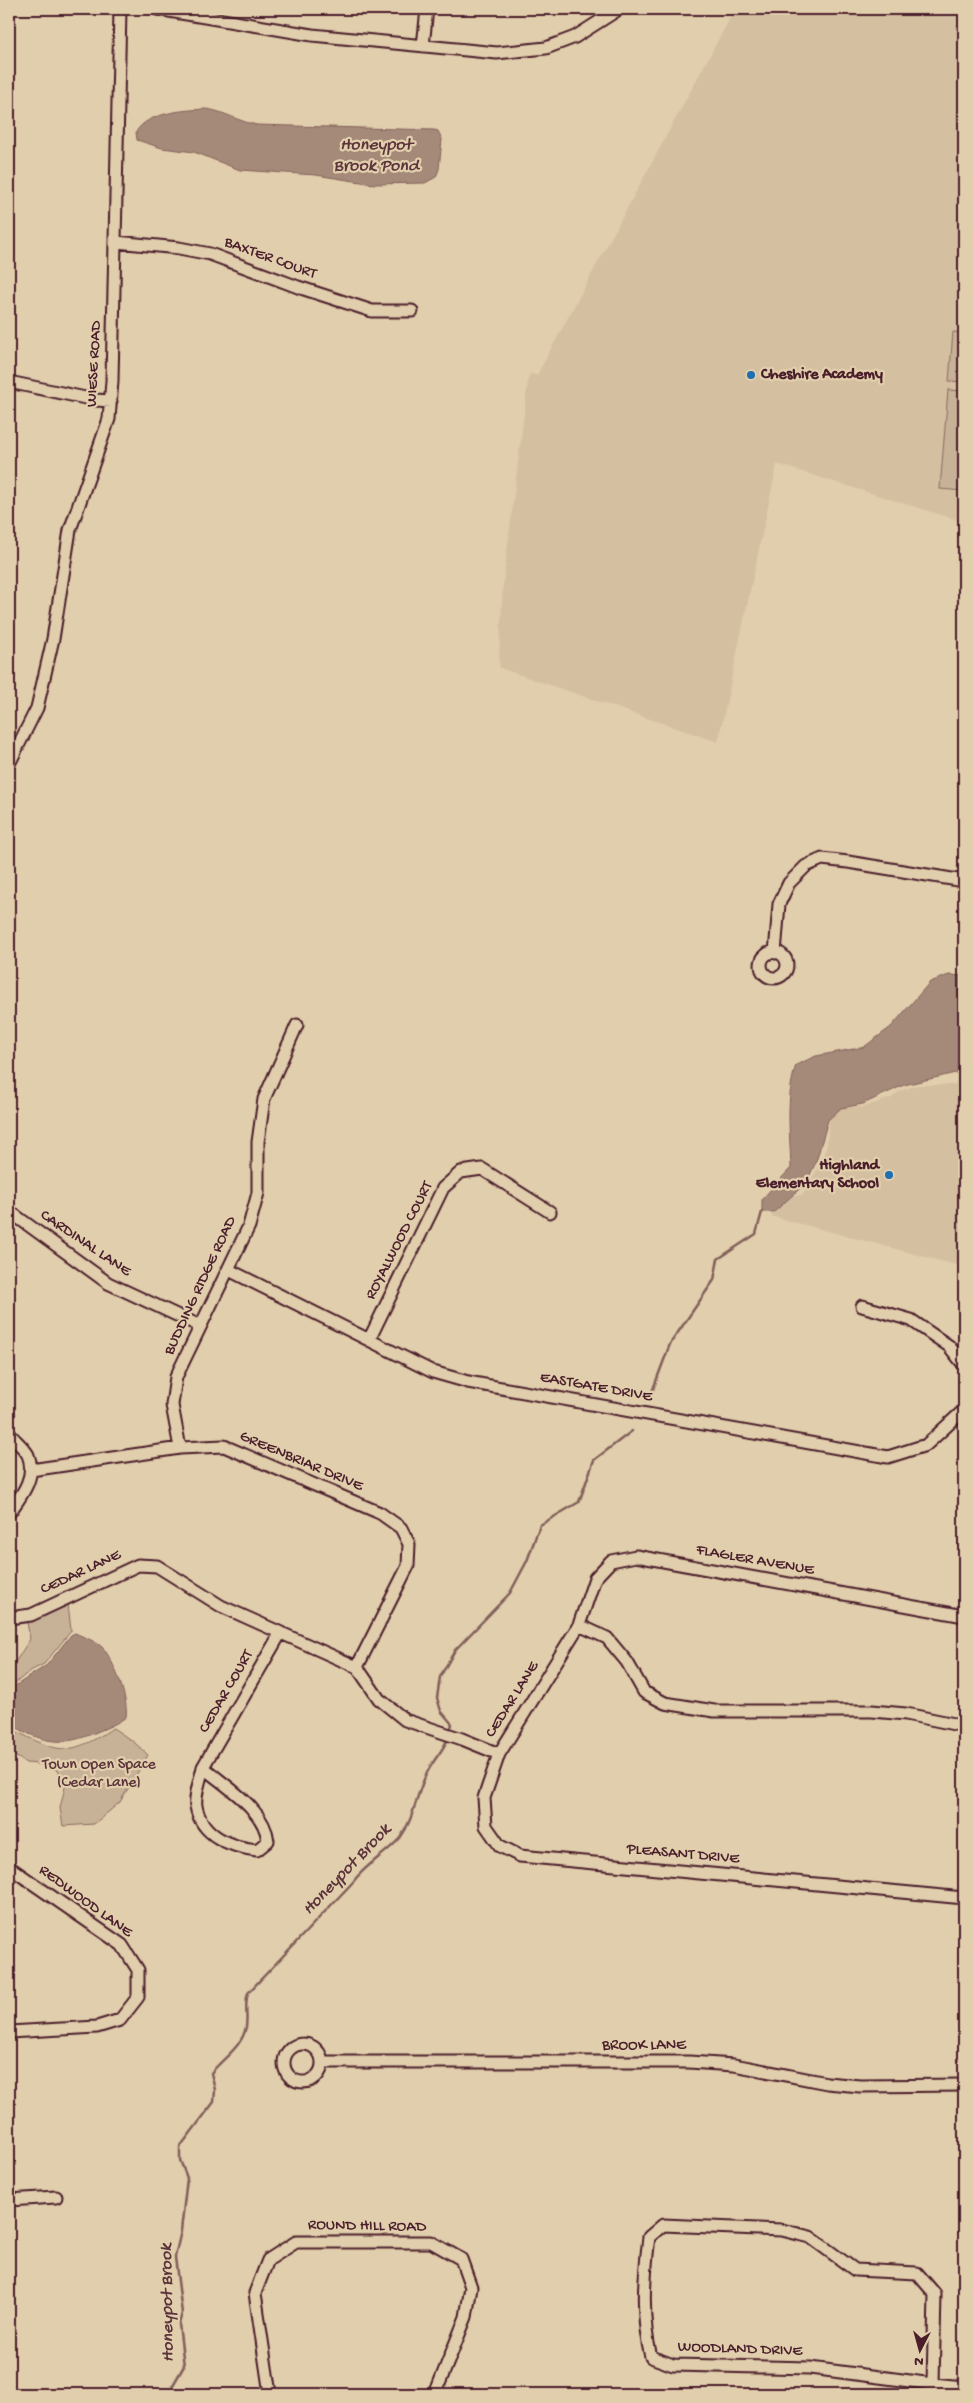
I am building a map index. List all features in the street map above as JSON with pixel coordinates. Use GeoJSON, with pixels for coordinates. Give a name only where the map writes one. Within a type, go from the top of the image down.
{"type":"FeatureCollection","features":[{"type":"Feature","properties":{"kind":"street","name":"WIESE ROAD"},"geometry":{"type":"LineString","coordinates":[[9,764],[37,708],[53,639],[70,530],[106,427],[111,400],[120,9]]}},
{"type":"Feature","properties":{"kind":"street"},"geometry":{"type":"LineString","coordinates":[[157,9],[312,35],[497,53],[546,48],[575,37],[619,9]]}},
{"type":"Feature","properties":{"kind":"street"},"geometry":{"type":"LineString","coordinates":[[423,46],[428,9]]}},
{"type":"Feature","properties":{"kind":"street","name":"BAXTER COURT"},"geometry":{"type":"LineString","coordinates":[[116,242],[179,248],[210,254],[298,287],[372,311],[412,311]]}},
{"type":"Feature","properties":{"kind":"street"},"geometry":{"type":"LineString","coordinates":[[9,382],[95,400],[111,400]]}},
{"type":"Feature","properties":{"kind":"street"},"geometry":{"type":"LineString","coordinates":[[775,952],[779,904],[789,882],[806,866],[822,860],[848,862],[964,880]]}},
{"type":"Feature","properties":{"kind":"street","name":"BUDDING RIDGE ROAD"},"geometry":{"type":"LineString","coordinates":[[180,1448],[172,1405],[176,1377],[250,1226],[258,1193],[258,1142],[264,1099],[297,1025]]}},
{"type":"Feature","properties":{"kind":"street","name":"ROYALWOOD COURT"},"geometry":{"type":"LineString","coordinates":[[370,1340],[443,1188],[461,1172],[482,1169],[550,1212]]}},
{"type":"Feature","properties":{"kind":"street","name":"CARDINAL LANE"},"geometry":{"type":"LineString","coordinates":[[9,1211],[108,1283],[200,1326]]}},
{"type":"Feature","properties":{"kind":"street","name":"EASTGATE DRIVE"},"geometry":{"type":"LineString","coordinates":[[229,1270],[433,1372],[468,1382],[888,1458],[926,1445],[964,1410]]}},
{"type":"Feature","properties":{"kind":"street"},"geometry":{"type":"LineString","coordinates":[[862,1306],[911,1320],[949,1346],[964,1365]]}},
{"type":"Feature","properties":{"kind":"street"},"geometry":{"type":"LineString","coordinates":[[9,1433],[27,1454],[31,1470],[27,1487],[9,1513]]}},
{"type":"Feature","properties":{"kind":"street","name":"GREENBRIAR DRIVE"},"geometry":{"type":"LineString","coordinates":[[31,1470],[180,1448],[224,1446],[380,1514],[401,1528],[409,1544],[408,1566],[357,1667]]}},
{"type":"Feature","properties":{"kind":"street","name":"FLAGLER AVENUE"},"geometry":{"type":"LineString","coordinates":[[579,1625],[595,1578],[611,1561],[636,1556],[964,1616]]}},
{"type":"Feature","properties":{"kind":"street","name":"CEDAR LANE"},"geometry":{"type":"LineString","coordinates":[[9,1618],[31,1615],[138,1564],[157,1566],[221,1606],[357,1667],[379,1699],[405,1720],[462,1739],[499,1754],[579,1625]]}},
{"type":"Feature","properties":{"kind":"street"},"geometry":{"type":"LineString","coordinates":[[579,1625],[607,1638],[627,1662],[644,1692],[665,1703],[714,1711],[872,1711],[906,1714],[964,1726]]}},
{"type":"Feature","properties":{"kind":"street","name":"CEDAR COURT"},"geometry":{"type":"LineString","coordinates":[[203,1767],[253,1810],[266,1828],[268,1841],[257,1850],[236,1847],[206,1830],[196,1805],[203,1767],[280,1634]]}},
{"type":"Feature","properties":{"kind":"street","name":"PLEASANT DRIVE"},"geometry":{"type":"LineString","coordinates":[[499,1754],[484,1798],[486,1826],[500,1846],[520,1856],[964,1898]]}},
{"type":"Feature","properties":{"kind":"street","name":"REDWOOD LANE"},"geometry":{"type":"LineString","coordinates":[[9,1867],[122,1945],[138,1970],[138,1997],[120,2020],[97,2027],[9,2032]]}},
{"type":"Feature","properties":{"kind":"street","name":"BROOK LANE"},"geometry":{"type":"LineString","coordinates":[[322,2062],[689,2062],[734,2065],[827,2083],[860,2086],[964,2085]]}},
{"type":"Feature","properties":{"kind":"street"},"geometry":{"type":"LineString","coordinates":[[9,2200],[56,2197]]}},
{"type":"Feature","properties":{"kind":"street","name":"WOODLAND DRIVE"},"geometry":{"type":"LineString","coordinates":[[933,2384],[935,2294],[917,2273],[855,2270],[810,2237],[782,2230],[663,2224],[649,2237],[645,2270],[645,2333],[651,2357],[673,2365],[810,2368],[933,2384],[964,2386]]}},
{"type":"Feature","properties":{"kind":"street","name":"ROUND HILL ROAD"},"geometry":{"type":"LineString","coordinates":[[270,2394],[255,2293],[268,2260],[296,2242],[431,2242],[462,2259],[471,2287],[466,2317],[435,2394]]}},
{"type":"Feature","properties":{"kind":"shaded area","name":"Cheshire Academy"},"geometry":{"type":"Polygon","coordinates":[[[735,9],[964,9],[964,522],[777,464],[718,742],[500,668],[499,662],[503,585],[529,374],[537,375],[735,9]]]}},
{"type":"Feature","properties":{"kind":"shaded area","name":"Highland Elementary School"},"geometry":{"type":"Polygon","coordinates":[[[964,1080],[964,1267],[771,1216],[789,1193],[797,1196],[803,1194],[820,1165],[827,1145],[829,1121],[825,1108],[864,1107],[891,1098],[900,1091],[917,1085],[952,1085],[964,1080]]]}},
{"type":"Feature","properties":{"kind":"green space"},"geometry":{"type":"Polygon","coordinates":[[[953,332],[964,333],[964,382],[949,381],[953,332]]]}},
{"type":"Feature","properties":{"kind":"green space"},"geometry":{"type":"Polygon","coordinates":[[[948,390],[964,391],[964,491],[940,489],[948,390]]]}},
{"type":"Feature","properties":{"kind":"green space"},"geometry":{"type":"Polygon","coordinates":[[[68,1603],[71,1631],[44,1664],[30,1671],[9,1688],[9,1672],[30,1639],[27,1622],[68,1603]]]}},
{"type":"Feature","properties":{"kind":"green space","name":"Town Open Space (Cedar Lane)"},"geometry":{"type":"Polygon","coordinates":[[[9,1728],[50,1747],[61,1749],[83,1745],[113,1728],[135,1743],[148,1755],[120,1802],[94,1824],[63,1826],[60,1808],[67,1779],[50,1765],[26,1763],[9,1752],[9,1728]]]}},
{"type":"Feature","properties":{"kind":"water","name":"Honeypot Brook Pond"},"geometry":{"type":"Polygon","coordinates":[[[206,109],[257,125],[438,131],[442,139],[439,169],[436,177],[425,183],[374,184],[316,175],[240,170],[194,152],[162,148],[137,140],[136,132],[141,125],[149,120],[168,113],[206,109]]]}},
{"type":"Feature","properties":{"kind":"water"},"geometry":{"type":"Polygon","coordinates":[[[949,975],[964,976],[964,1071],[904,1085],[863,1104],[841,1108],[828,1120],[816,1162],[806,1183],[774,1212],[762,1212],[762,1199],[791,1168],[789,1103],[796,1065],[816,1056],[864,1047],[891,1027],[930,982],[949,975]]]}},
{"type":"Feature","properties":{"kind":"water"},"geometry":{"type":"Polygon","coordinates":[[[75,1633],[97,1643],[107,1654],[116,1671],[123,1691],[126,1717],[113,1725],[86,1736],[63,1741],[42,1739],[9,1723],[9,1690],[47,1665],[71,1635],[75,1633]]]}},
{"type":"Feature","properties":{"kind":"waterway","name":"Honeypot Brook"},"geometry":{"type":"LineString","coordinates":[[649,1400],[670,1344],[714,1280],[718,1259],[756,1234],[762,1212]]}},
{"type":"Feature","properties":{"kind":"waterway","name":"Honeypot Brook"},"geometry":{"type":"LineString","coordinates":[[450,1730],[452,1724],[441,1711],[437,1698],[440,1677],[455,1650],[510,1593],[527,1561],[540,1525],[579,1502],[594,1460],[632,1431]]}},
{"type":"Feature","properties":{"kind":"waterway","name":"Honeypot Brook"},"geometry":{"type":"LineString","coordinates":[[174,2394],[173,2385],[184,2366],[179,2324],[182,2313],[175,2257],[181,2231],[187,2178],[180,2160],[180,2147],[214,2102],[215,2090],[211,2073],[241,2041],[246,2027],[248,1993],[358,1876],[400,1838],[409,1822],[424,1779],[448,1738]]}},
{"type":"Feature","properties":{"kind":"place","name":"Cheshire Academy"},"geometry":{"type":"Point","coordinates":[751,375]}},
{"type":"Feature","properties":{"kind":"place","name":"Highland Elementary School"},"geometry":{"type":"Point","coordinates":[889,1175]}}]}
